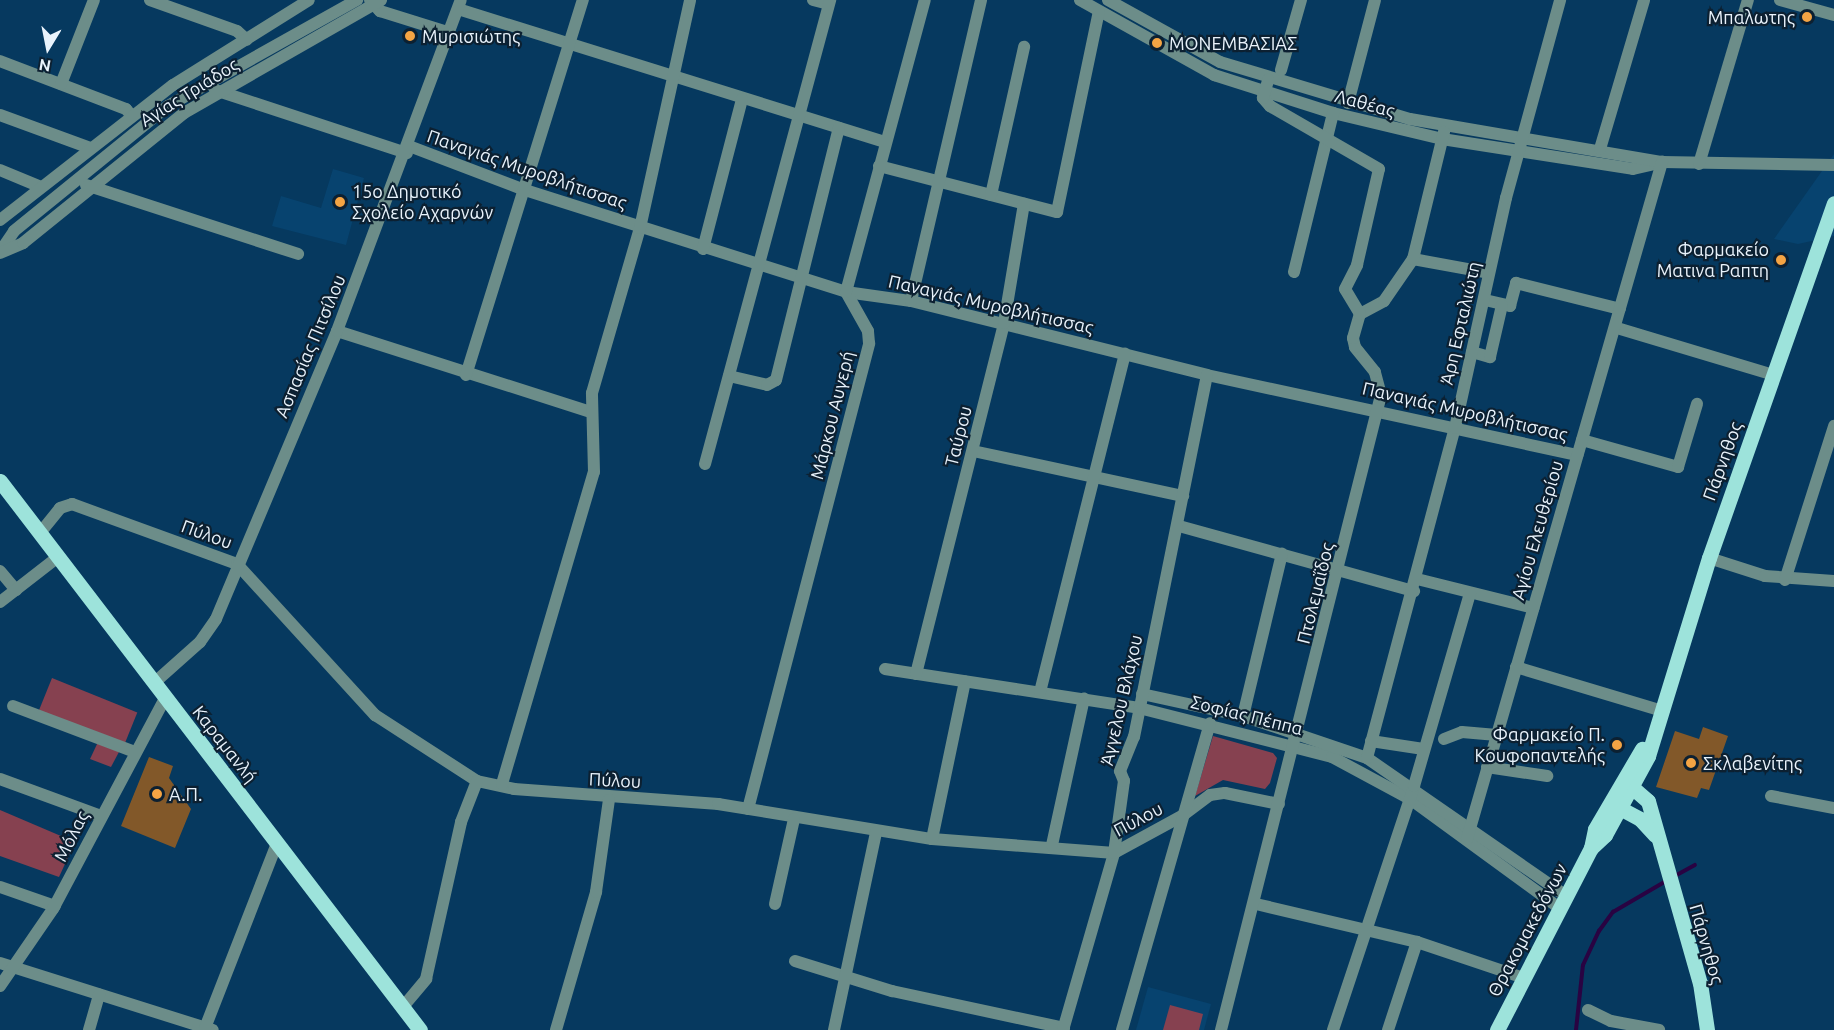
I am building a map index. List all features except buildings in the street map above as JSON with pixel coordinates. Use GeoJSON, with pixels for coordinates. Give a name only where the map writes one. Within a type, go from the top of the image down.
{"type":"FeatureCollection","features":[{"type":"Feature","properties":{"kind":"main road","name":"Πάρνηθος"},"geometry":{"type":"LineString","coordinates":[[1616,805],[1663,711],[1709,558],[1834,203]]}},
{"type":"Feature","properties":{"kind":"main road","name":"Καραμανλή"},"geometry":{"type":"LineString","coordinates":[[0,481],[420,1030]]}},
{"type":"Feature","properties":{"kind":"main road","name":"Πάρνηθος"},"geometry":{"type":"LineString","coordinates":[[1628,783],[1648,801],[1655,835],[1700,983],[1707,1030]]}},
{"type":"Feature","properties":{"kind":"main road"},"geometry":{"type":"LineString","coordinates":[[1616,805],[1655,835]]}},
{"type":"Feature","properties":{"kind":"main road","name":"Θρακομακεδόνων"},"geometry":{"type":"LineString","coordinates":[[1497,1030],[1521,977],[1616,805]]}},
{"type":"Feature","properties":{"kind":"street"},"geometry":{"type":"LineString","coordinates":[[61,84],[94,0]]}},
{"type":"Feature","properties":{"kind":"street"},"geometry":{"type":"LineString","coordinates":[[150,0],[237,31],[247,40]]}},
{"type":"Feature","properties":{"kind":"street","name":"Αγίας Τριάδος"},"geometry":{"type":"LineString","coordinates":[[0,220],[131,115],[309,0]]}},
{"type":"Feature","properties":{"kind":"street"},"geometry":{"type":"LineString","coordinates":[[466,375],[583,0]]}},
{"type":"Feature","properties":{"kind":"street"},"geometry":{"type":"LineString","coordinates":[[502,784],[594,472],[592,393],[640,228],[675,78],[690,0]]}},
{"type":"Feature","properties":{"kind":"street"},"geometry":{"type":"LineString","coordinates":[[705,464],[795,115],[829,2],[813,0]]}},
{"type":"Feature","properties":{"kind":"street"},"geometry":{"type":"LineString","coordinates":[[846,292],[925,0]]}},
{"type":"Feature","properties":{"kind":"street"},"geometry":{"type":"LineString","coordinates":[[911,301],[937,181],[981,0]]}},
{"type":"Feature","properties":{"kind":"street","name":"Λαθέας"},"geometry":{"type":"LineString","coordinates":[[1080,0],[1214,75],[1333,113],[1442,139],[1633,169],[1662,162]]}},
{"type":"Feature","properties":{"kind":"street","name":"Λαθέας"},"geometry":{"type":"LineString","coordinates":[[1108,0],[1213,59],[1269,80],[1348,104],[1445,125],[1600,149],[1662,162],[1834,165]]}},
{"type":"Feature","properties":{"kind":"street"},"geometry":{"type":"LineString","coordinates":[[1281,70],[1301,0]]}},
{"type":"Feature","properties":{"kind":"street"},"geometry":{"type":"LineString","coordinates":[[1348,104],[1375,0]]}},
{"type":"Feature","properties":{"kind":"street","name":"Άρη Εφταλιώτη"},"geometry":{"type":"LineString","coordinates":[[1367,758],[1415,585],[1455,428],[1485,300],[1489,273],[1560,0]]}},
{"type":"Feature","properties":{"kind":"street"},"geometry":{"type":"LineString","coordinates":[[1600,149],[1644,0]]}},
{"type":"Feature","properties":{"kind":"street"},"geometry":{"type":"LineString","coordinates":[[1699,164],[1748,0]]}},
{"type":"Feature","properties":{"kind":"street"},"geometry":{"type":"LineString","coordinates":[[1780,0],[1834,15]]}},
{"type":"Feature","properties":{"kind":"street","name":"Αγίας Τριάδος"},"geometry":{"type":"LineString","coordinates":[[0,252],[14,231],[168,106],[352,1]]}},
{"type":"Feature","properties":{"kind":"street"},"geometry":{"type":"LineString","coordinates":[[375,2],[450,33]]}},
{"type":"Feature","properties":{"kind":"street","name":"Αγίας Τριάδος"},"geometry":{"type":"LineString","coordinates":[[0,252],[23,243],[152,136],[218,94],[375,2]]}},
{"type":"Feature","properties":{"kind":"street"},"geometry":{"type":"LineString","coordinates":[[460,5],[569,45],[885,141]]}},
{"type":"Feature","properties":{"kind":"street","name":"Ασπασίας Πιτσίλου"},"geometry":{"type":"LineString","coordinates":[[154,683],[207,633],[337,331],[408,149],[460,5]]}},
{"type":"Feature","properties":{"kind":"street"},"geometry":{"type":"LineString","coordinates":[[879,166],[1057,212],[1099,10]]}},
{"type":"Feature","properties":{"kind":"street"},"geometry":{"type":"LineString","coordinates":[[991,195],[1024,47]]}},
{"type":"Feature","properties":{"kind":"street"},"geometry":{"type":"LineString","coordinates":[[0,61],[61,84],[131,115]]}},
{"type":"Feature","properties":{"kind":"street"},"geometry":{"type":"LineString","coordinates":[[1269,80],[1264,92],[1270,106],[1375,163],[1379,177],[1357,265],[1345,289],[1360,314],[1384,301],[1413,259],[1445,125]]}},
{"type":"Feature","properties":{"kind":"street"},"geometry":{"type":"LineString","coordinates":[[210,82],[218,94]]}},
{"type":"Feature","properties":{"kind":"street","name":"Παναγιάς Μυροβλήτισσας"},"geometry":{"type":"LineString","coordinates":[[218,94],[408,149],[703,249],[846,292],[911,301],[1207,375],[1376,409],[1577,455]]}},
{"type":"Feature","properties":{"kind":"street"},"geometry":{"type":"LineString","coordinates":[[703,249],[742,99]]}},
{"type":"Feature","properties":{"kind":"street"},"geometry":{"type":"LineString","coordinates":[[1294,272],[1333,113]]}},
{"type":"Feature","properties":{"kind":"street"},"geometry":{"type":"LineString","coordinates":[[0,115],[90,148]]}},
{"type":"Feature","properties":{"kind":"street"},"geometry":{"type":"LineString","coordinates":[[729,376],[767,385],[776,380],[804,279],[839,128]]}},
{"type":"Feature","properties":{"kind":"street","name":"Αγίου Ελευθερίου"},"geometry":{"type":"LineString","coordinates":[[1467,839],[1577,455],[1617,328],[1620,309],[1662,162]]}},
{"type":"Feature","properties":{"kind":"street"},"geometry":{"type":"LineString","coordinates":[[0,170],[41,187]]}},
{"type":"Feature","properties":{"kind":"street"},"geometry":{"type":"LineString","coordinates":[[79,177],[89,189],[298,254]]}},
{"type":"Feature","properties":{"kind":"street","name":"Ταύρου"},"geometry":{"type":"LineString","coordinates":[[916,674],[1004,323],[1024,204]]}},
{"type":"Feature","properties":{"kind":"street"},"geometry":{"type":"LineString","coordinates":[[1413,259],[1489,273]]}},
{"type":"Feature","properties":{"kind":"street"},"geometry":{"type":"LineString","coordinates":[[1485,300],[1510,306],[1516,283],[1620,309]]}},
{"type":"Feature","properties":{"kind":"street","name":"Μάρκου Αυγερή"},"geometry":{"type":"LineString","coordinates":[[748,809],[868,343],[868,331],[846,292]]}},
{"type":"Feature","properties":{"kind":"street"},"geometry":{"type":"LineString","coordinates":[[1472,352],[1490,357],[1502,305]]}},
{"type":"Feature","properties":{"kind":"street","name":"Πτολεμαΐδος"},"geometry":{"type":"LineString","coordinates":[[1221,1030],[1256,904],[1295,738],[1340,571],[1376,409],[1380,384],[1353,338],[1360,314]]}},
{"type":"Feature","properties":{"kind":"street"},"geometry":{"type":"LineString","coordinates":[[1617,328],[1774,375]]}},
{"type":"Feature","properties":{"kind":"street"},"geometry":{"type":"LineString","coordinates":[[337,331],[466,375],[591,412]]}},
{"type":"Feature","properties":{"kind":"street"},"geometry":{"type":"LineString","coordinates":[[1040,692],[1125,353]]}},
{"type":"Feature","properties":{"kind":"street","name":"Άγγελου Βλάχου"},"geometry":{"type":"LineString","coordinates":[[1063,1029],[1114,853],[1124,781],[1120,771],[1143,694],[1179,526],[1207,375]]}},
{"type":"Feature","properties":{"kind":"street","name":"Παναγιάς Μυροβλήτισσας"},"geometry":{"type":"LineString","coordinates":[[1582,440],[1678,467],[1697,404]]}},
{"type":"Feature","properties":{"kind":"street"},"geometry":{"type":"LineString","coordinates":[[1785,580],[1834,426]]}},
{"type":"Feature","properties":{"kind":"street"},"geometry":{"type":"LineString","coordinates":[[973,451],[1095,474],[1183,496]]}},
{"type":"Feature","properties":{"kind":"street","name":"Πύλου"},"geometry":{"type":"LineString","coordinates":[[40,533],[60,508],[72,504],[237,564],[269,595],[358,701],[477,781],[609,800],[674,801],[748,809],[794,819],[932,839],[1052,845],[1114,853],[1182,816],[1218,793],[1280,804]]}},
{"type":"Feature","properties":{"kind":"street"},"geometry":{"type":"LineString","coordinates":[[1179,526],[1340,571],[1470,593],[1533,608]]}},
{"type":"Feature","properties":{"kind":"street"},"geometry":{"type":"LineString","coordinates":[[1242,716],[1282,554]]}},
{"type":"Feature","properties":{"kind":"street"},"geometry":{"type":"LineString","coordinates":[[0,602],[58,557]]}},
{"type":"Feature","properties":{"kind":"street"},"geometry":{"type":"LineString","coordinates":[[1709,558],[1785,580],[1834,582]]}},
{"type":"Feature","properties":{"kind":"street"},"geometry":{"type":"LineString","coordinates":[[0,571],[16,590]]}},
{"type":"Feature","properties":{"kind":"street"},"geometry":{"type":"LineString","coordinates":[[1333,1030],[1363,928],[1410,799],[1470,593]]}},
{"type":"Feature","properties":{"kind":"street"},"geometry":{"type":"LineString","coordinates":[[1516,667],[1663,711]]}},
{"type":"Feature","properties":{"kind":"street","name":"Σοφίας Πέππα"},"geometry":{"type":"LineString","coordinates":[[885,669],[1139,708],[1295,738],[1367,758],[1414,786],[1470,825],[1562,901]]}},
{"type":"Feature","properties":{"kind":"street"},"geometry":{"type":"LineString","coordinates":[[932,839],[965,681]]}},
{"type":"Feature","properties":{"kind":"street","name":"Σοφίας Πέππα"},"geometry":{"type":"LineString","coordinates":[[1143,694],[1242,716],[1332,756],[1410,799],[1562,901]]}},
{"type":"Feature","properties":{"kind":"street","name":"Μόλας"},"geometry":{"type":"LineString","coordinates":[[0,986],[55,906],[165,698]]}},
{"type":"Feature","properties":{"kind":"street"},"geometry":{"type":"LineString","coordinates":[[1052,845],[1084,698]]}},
{"type":"Feature","properties":{"kind":"street"},"geometry":{"type":"LineString","coordinates":[[13,706],[135,752]]}},
{"type":"Feature","properties":{"kind":"street"},"geometry":{"type":"LineString","coordinates":[[1122,1030],[1210,723]]}},
{"type":"Feature","properties":{"kind":"street"},"geometry":{"type":"LineString","coordinates":[[1444,739],[1462,732],[1497,735]]}},
{"type":"Feature","properties":{"kind":"street"},"geometry":{"type":"LineString","coordinates":[[1371,741],[1423,749]]}},
{"type":"Feature","properties":{"kind":"street"},"geometry":{"type":"LineString","coordinates":[[1487,767],[1547,776]]}},
{"type":"Feature","properties":{"kind":"street"},"geometry":{"type":"LineString","coordinates":[[0,779],[101,816]]}},
{"type":"Feature","properties":{"kind":"street"},"geometry":{"type":"LineString","coordinates":[[402,1008],[426,980],[461,822],[477,781]]}},
{"type":"Feature","properties":{"kind":"street"},"geometry":{"type":"LineString","coordinates":[[1771,796],[1834,808]]}},
{"type":"Feature","properties":{"kind":"street"},"geometry":{"type":"LineString","coordinates":[[556,1030],[596,892],[609,800]]}},
{"type":"Feature","properties":{"kind":"street"},"geometry":{"type":"LineString","coordinates":[[775,904],[794,819]]}},
{"type":"Feature","properties":{"kind":"street"},"geometry":{"type":"LineString","coordinates":[[834,1030],[876,832]]}},
{"type":"Feature","properties":{"kind":"street"},"geometry":{"type":"LineString","coordinates":[[0,963],[209,1029],[277,843]]}},
{"type":"Feature","properties":{"kind":"street"},"geometry":{"type":"LineString","coordinates":[[0,887],[55,906]]}},
{"type":"Feature","properties":{"kind":"street"},"geometry":{"type":"LineString","coordinates":[[1256,904],[1417,942],[1521,977]]}},
{"type":"Feature","properties":{"kind":"street"},"geometry":{"type":"LineString","coordinates":[[1388,1030],[1417,942]]}},
{"type":"Feature","properties":{"kind":"street"},"geometry":{"type":"LineString","coordinates":[[795,961],[846,974],[892,991],[1063,1029]]}},
{"type":"Feature","properties":{"kind":"street"},"geometry":{"type":"LineString","coordinates":[[89,1030],[99,994]]}},
{"type":"Feature","properties":{"kind":"street"},"geometry":{"type":"LineString","coordinates":[[1588,1010],[1611,1021],[1659,1030]]}},
{"type":"Feature","properties":{"kind":"shaded area"},"geometry":{"type":"Polygon","coordinates":[[[1834,154],[1834,236],[1798,244],[1774,239],[1834,154]]]}},
{"type":"Feature","properties":{"kind":"shaded area","name":"15ο Δημοτικό Σχολείο Αχαρνών"},"geometry":{"type":"Polygon","coordinates":[[[333,169],[364,178],[346,245],[272,226],[281,196],[321,208],[333,169]]]}},
{"type":"Feature","properties":{"kind":"shaded area"},"geometry":{"type":"Polygon","coordinates":[[[52,678],[137,712],[124,745],[39,710],[52,678]]]}},
{"type":"Feature","properties":{"kind":"shaded area"},"geometry":{"type":"Polygon","coordinates":[[[1213,736],[1273,753],[1277,758],[1270,783],[1265,789],[1223,780],[1195,796],[1213,736]]]}},
{"type":"Feature","properties":{"kind":"shaded area"},"geometry":{"type":"Polygon","coordinates":[[[98,742],[120,750],[111,767],[90,759],[98,742]]]}},
{"type":"Feature","properties":{"kind":"shaded area"},"geometry":{"type":"Polygon","coordinates":[[[0,810],[75,842],[59,877],[0,856],[0,810]]]}},
{"type":"Feature","properties":{"kind":"shaded area"},"geometry":{"type":"Polygon","coordinates":[[[1148,987],[1211,1004],[1204,1030],[1136,1030],[1148,987]]]}},
{"type":"Feature","properties":{"kind":"shaded area"},"geometry":{"type":"Polygon","coordinates":[[[1170,1005],[1203,1014],[1199,1030],[1163,1030],[1170,1005]]]}},
{"type":"Feature","properties":{"kind":"waterway"},"geometry":{"type":"LineString","coordinates":[[1673,877],[1695,865]]}},
{"type":"Feature","properties":{"kind":"waterway"},"geometry":{"type":"LineString","coordinates":[[1576,1030],[1583,965],[1599,931],[1613,912],[1666,881]]}},
{"type":"Feature","properties":{"kind":"place","name":"Μπαλωτης"},"geometry":{"type":"Point","coordinates":[1807,17]}},
{"type":"Feature","properties":{"kind":"place","name":"Μυρισιώτης"},"geometry":{"type":"Point","coordinates":[410,36]}},
{"type":"Feature","properties":{"kind":"place","name":"ΜΟΝΕΜΒΑΣΙΑΣ"},"geometry":{"type":"Point","coordinates":[1157,43]}},
{"type":"Feature","properties":{"kind":"place","name":"15ο Δημοτικό Σχολείο Αχαρνών"},"geometry":{"type":"Point","coordinates":[340,202]}},
{"type":"Feature","properties":{"kind":"place","name":"Φαρμακείο Ματινα Ραπτη"},"geometry":{"type":"Point","coordinates":[1781,260]}},
{"type":"Feature","properties":{"kind":"place","name":"Φαρμακείο Π. Κουφοπαντελής"},"geometry":{"type":"Point","coordinates":[1617,745]}},
{"type":"Feature","properties":{"kind":"place","name":"Σκλαβενίτης"},"geometry":{"type":"Point","coordinates":[1691,763]}},
{"type":"Feature","properties":{"kind":"place","name":"Α.Π."},"geometry":{"type":"Point","coordinates":[157,794]}}]}
